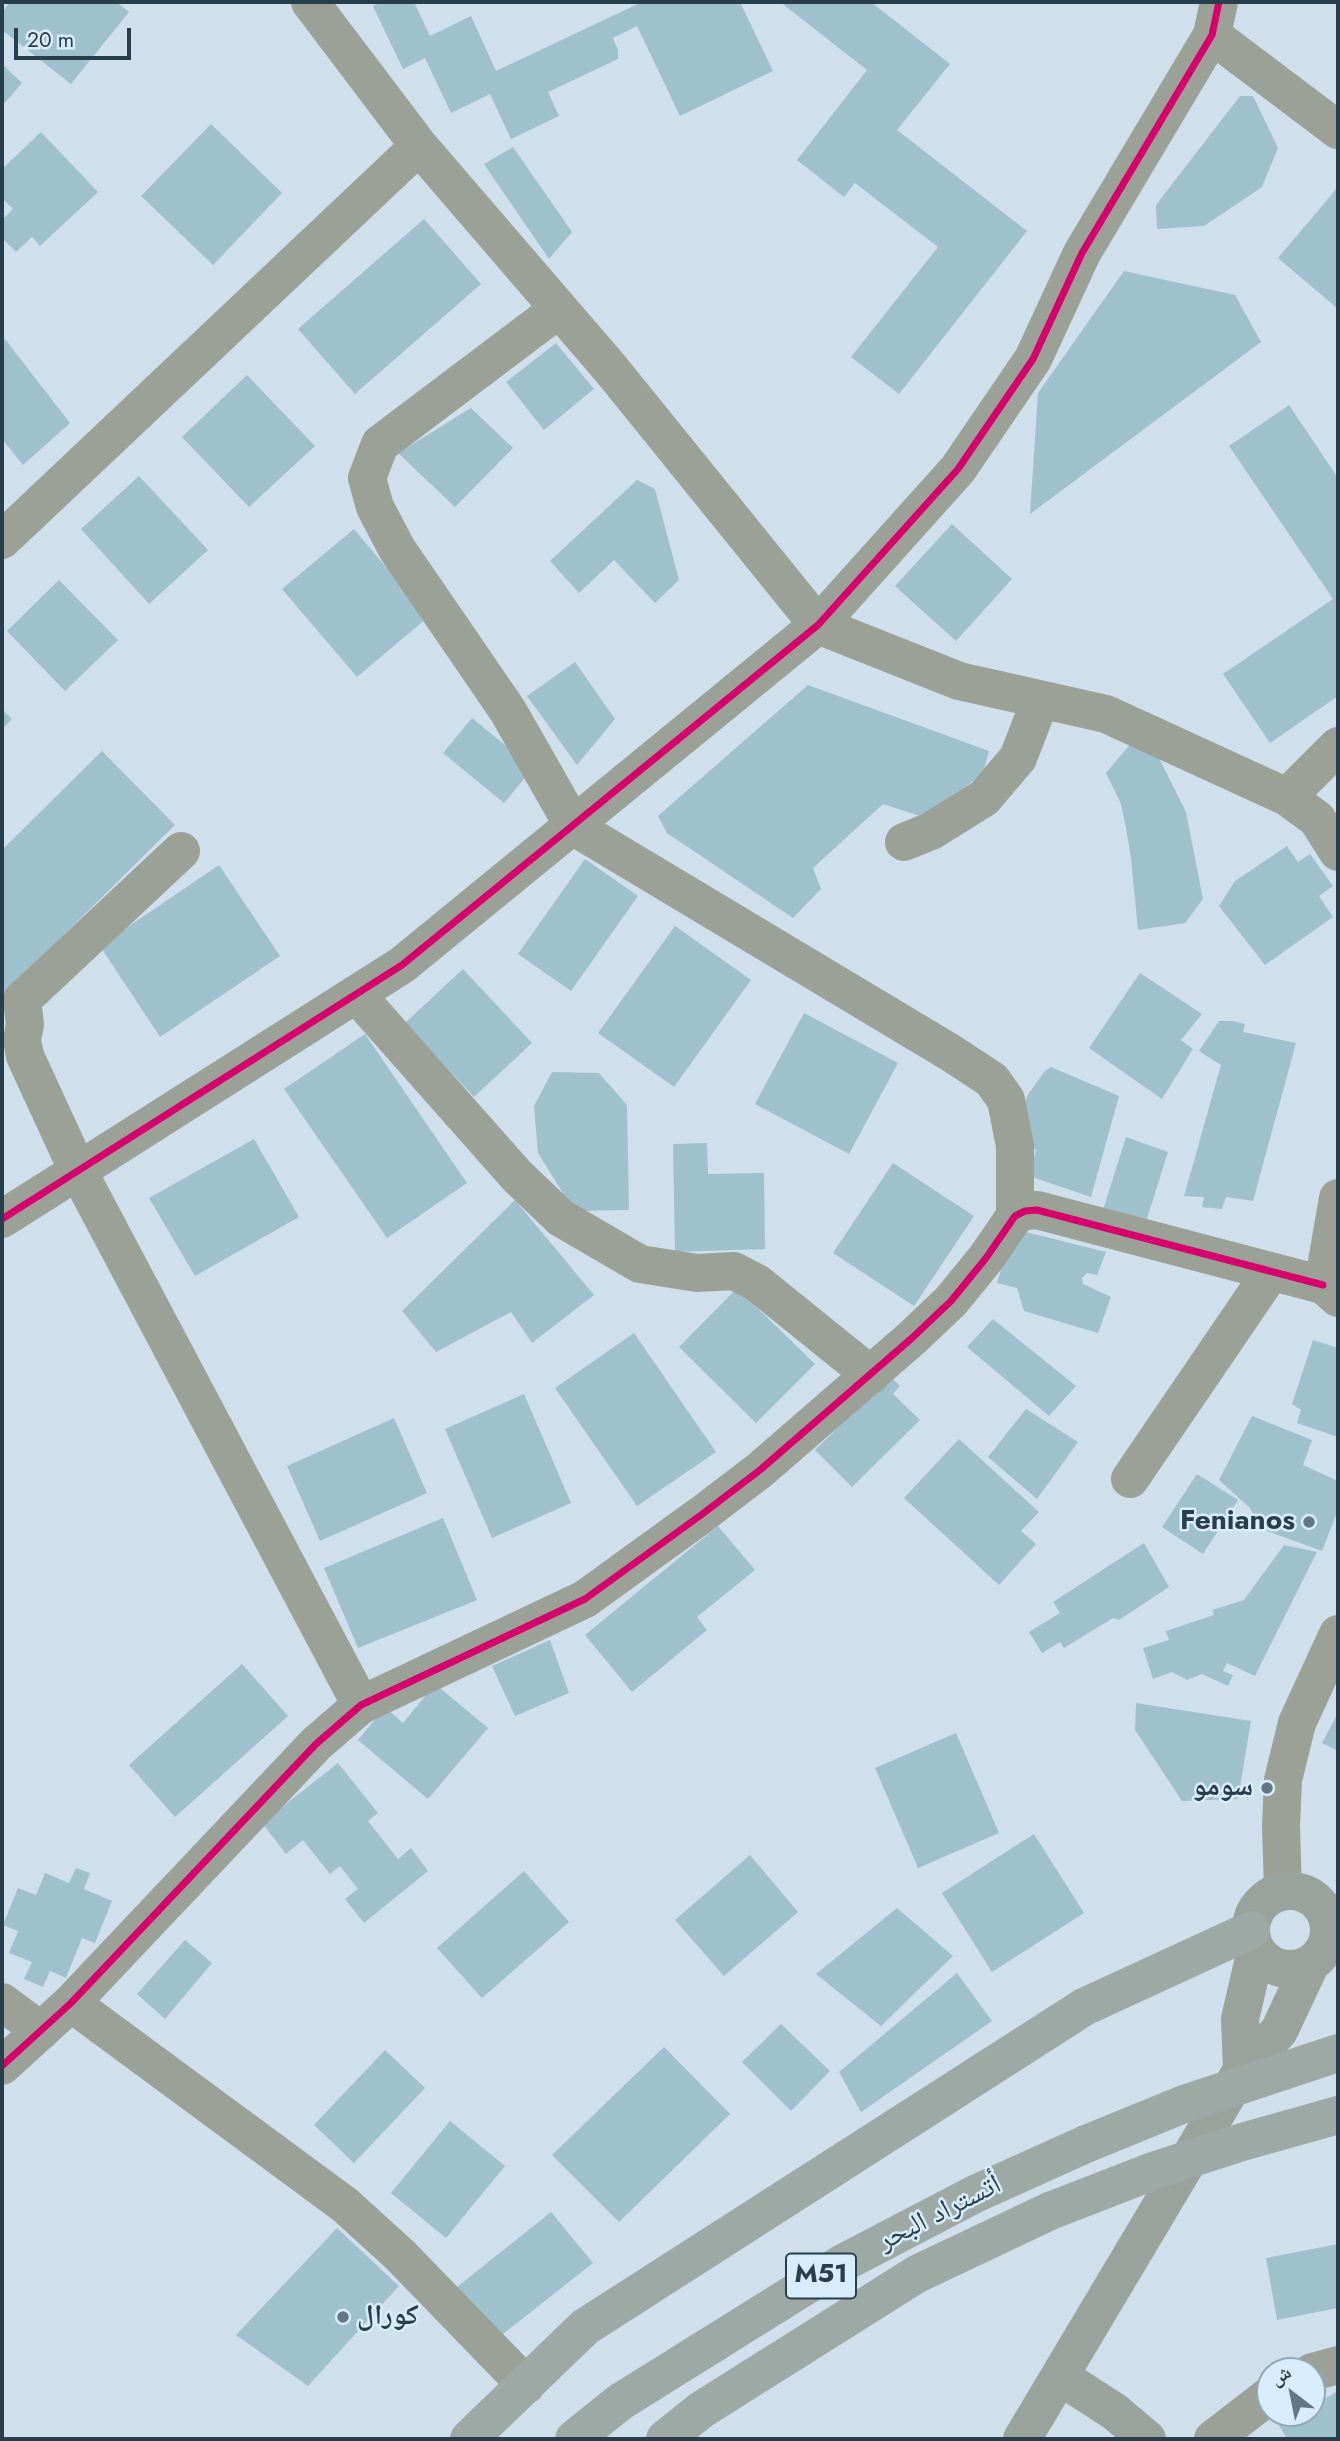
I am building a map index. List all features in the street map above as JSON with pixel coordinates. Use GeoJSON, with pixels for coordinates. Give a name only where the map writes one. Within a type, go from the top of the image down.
{"type":"FeatureCollection","features":[{"type":"Feature","properties":{"kind":"highway"},"geometry":{"type":"LineString","coordinates":[[469,2439],[585,2327],[1084,2007],[1254,1940]]}},
{"type":"Feature","properties":{"kind":"highway","name":"أتستراد البحر"},"geometry":{"type":"LineString","coordinates":[[574,2439],[620,2402],[841,2264],[975,2194],[1086,2144],[1196,2100],[1338,2053]]}},
{"type":"Feature","properties":{"kind":"highway","name":"أتستراد البحر"},"geometry":{"type":"LineString","coordinates":[[665,2439],[701,2410],[917,2274],[1050,2211],[1153,2171],[1338,2115]]}},
{"type":"Feature","properties":{"kind":"main road"},"geometry":{"type":"LineString","coordinates":[[1242,2070],[1240,2018],[1254,1940],[1253,1917],[1260,1905],[1270,1896],[1283,1891],[1296,1891],[1309,1895],[1320,1903],[1333,1904],[1328,1941],[1322,1954],[1311,1963],[1297,1969],[1281,1968],[1267,1962],[1254,1940]]}},
{"type":"Feature","properties":{"kind":"main road"},"geometry":{"type":"LineString","coordinates":[[1022,2439],[1242,2070],[1279,2031],[1311,1963]]}},
{"type":"Feature","properties":{"kind":"main road"},"geometry":{"type":"LineString","coordinates":[[1061,2377],[1115,2412],[1147,2439]]}},
{"type":"Feature","properties":{"kind":"street"},"geometry":{"type":"LineString","coordinates":[[310,2],[419,146],[619,379],[818,625],[960,681],[1106,715],[1287,797],[1317,819],[1338,852]]}},
{"type":"Feature","properties":{"kind":"street"},"geometry":{"type":"LineString","coordinates":[[2,1219],[402,965],[818,625],[958,469],[1033,359],[1082,253],[1215,18],[1338,130]]}},
{"type":"Feature","properties":{"kind":"street"},"geometry":{"type":"LineString","coordinates":[[2,540],[419,146]]}},
{"type":"Feature","properties":{"kind":"street"},"geometry":{"type":"LineString","coordinates":[[559,309],[380,444],[367,478],[375,506],[397,549],[508,712],[574,827],[992,1080],[1006,1100],[1015,1146],[1015,1216]]}},
{"type":"Feature","properties":{"kind":"street"},"geometry":{"type":"LineString","coordinates":[[904,842],[931,831],[984,798],[1018,758],[1040,701]]}},
{"type":"Feature","properties":{"kind":"street"},"geometry":{"type":"LineString","coordinates":[[1287,797],[1338,746]]}},
{"type":"Feature","properties":{"kind":"street"},"geometry":{"type":"LineString","coordinates":[[181,851],[22,1000],[25,1024],[22,1040],[25,1056],[78,1171],[361,1705]]}},
{"type":"Feature","properties":{"kind":"street"},"geometry":{"type":"LineString","coordinates":[[356,994],[516,1176],[561,1218],[640,1264],[697,1273],[734,1270],[757,1283],[871,1375]]}},
{"type":"Feature","properties":{"kind":"street"},"geometry":{"type":"LineString","coordinates":[[2,2066],[71,2003],[316,1744],[361,1705],[585,1599],[760,1471],[951,1301],[1015,1216],[1024,1211],[1037,1210],[1270,1272],[1330,1292],[1338,1198]]}},
{"type":"Feature","properties":{"kind":"street"},"geometry":{"type":"LineString","coordinates":[[1130,1479],[1270,1272]]}},
{"type":"Feature","properties":{"kind":"street"},"geometry":{"type":"LineString","coordinates":[[1283,1891],[1283,1780],[1297,1723],[1338,1634]]}},
{"type":"Feature","properties":{"kind":"street"},"geometry":{"type":"LineString","coordinates":[[2,2002],[41,2031]]}},
{"type":"Feature","properties":{"kind":"street"},"geometry":{"type":"LineString","coordinates":[[71,2003],[345,2205],[400,2255],[526,2385]]}},
{"type":"Feature","properties":{"kind":"street"},"geometry":{"type":"LineString","coordinates":[[1213,2439],[1256,2406]]}},
{"type":"Feature","properties":{"kind":"building"},"geometry":{"type":"Polygon","coordinates":[[[10,2],[116,2],[129,12],[71,84],[2,30],[2,12],[10,2]]]}},
{"type":"Feature","properties":{"kind":"building"},"geometry":{"type":"Polygon","coordinates":[[[381,2],[414,2],[430,36],[471,16],[496,71],[642,2],[740,2],[773,71],[680,116],[637,26],[613,38],[618,59],[548,92],[559,116],[511,139],[490,94],[451,113],[425,58],[403,69],[373,6],[381,2]]]}},
{"type":"Feature","properties":{"kind":"building"},"geometry":{"type":"Polygon","coordinates":[[[780,2],[871,2],[950,64],[897,130],[1027,231],[899,394],[851,357],[938,247],[855,183],[844,197],[797,160],[867,70],[780,2]]]}},
{"type":"Feature","properties":{"kind":"building"},"geometry":{"type":"Polygon","coordinates":[[[2,64],[22,83],[2,106],[2,64]]]}},
{"type":"Feature","properties":{"kind":"building"},"geometry":{"type":"Polygon","coordinates":[[[1240,96],[1253,96],[1278,148],[1262,187],[1204,226],[1157,229],[1156,205],[1240,96]]]}},
{"type":"Feature","properties":{"kind":"building"},"geometry":{"type":"Polygon","coordinates":[[[211,124],[282,193],[213,265],[141,196],[211,124]]]}},
{"type":"Feature","properties":{"kind":"building"},"geometry":{"type":"Polygon","coordinates":[[[41,132],[98,192],[40,246],[32,237],[16,252],[2,238],[2,220],[13,209],[2,198],[2,169],[41,132]]]}},
{"type":"Feature","properties":{"kind":"building"},"geometry":{"type":"Polygon","coordinates":[[[513,147],[572,232],[549,259],[484,164],[513,147]]]}},
{"type":"Feature","properties":{"kind":"building"},"geometry":{"type":"Polygon","coordinates":[[[1338,187],[1338,309],[1278,258],[1338,187]]]}},
{"type":"Feature","properties":{"kind":"building"},"geometry":{"type":"Polygon","coordinates":[[[424,219],[481,284],[355,394],[298,329],[424,219]]]}},
{"type":"Feature","properties":{"kind":"building"},"geometry":{"type":"Polygon","coordinates":[[[1124,271],[1235,295],[1261,342],[1030,514],[1038,393],[1124,271]]]}},
{"type":"Feature","properties":{"kind":"building"},"geometry":{"type":"Polygon","coordinates":[[[5,339],[70,423],[23,465],[2,439],[2,341],[5,339]]]}},
{"type":"Feature","properties":{"kind":"building"},"geometry":{"type":"Polygon","coordinates":[[[556,343],[594,389],[544,430],[506,382],[556,343]]]}},
{"type":"Feature","properties":{"kind":"building"},"geometry":{"type":"Polygon","coordinates":[[[247,375],[315,446],[249,507],[182,437],[247,375]]]}},
{"type":"Feature","properties":{"kind":"building"},"geometry":{"type":"Polygon","coordinates":[[[1289,405],[1338,478],[1338,696],[1270,743],[1223,674],[1333,599],[1229,446],[1289,405]]]}},
{"type":"Feature","properties":{"kind":"building"},"geometry":{"type":"Polygon","coordinates":[[[471,408],[513,448],[455,507],[398,453],[471,408]]]}},
{"type":"Feature","properties":{"kind":"building"},"geometry":{"type":"Polygon","coordinates":[[[139,476],[208,550],[149,604],[81,529],[139,476]]]}},
{"type":"Feature","properties":{"kind":"building"},"geometry":{"type":"Polygon","coordinates":[[[637,480],[655,489],[679,580],[655,603],[614,560],[579,593],[550,561],[637,480]]]}},
{"type":"Feature","properties":{"kind":"building"},"geometry":{"type":"Polygon","coordinates":[[[952,524],[1012,579],[956,641],[895,586],[952,524]]]}},
{"type":"Feature","properties":{"kind":"building"},"geometry":{"type":"Polygon","coordinates":[[[354,529],[428,617],[357,677],[282,589],[354,529]]]}},
{"type":"Feature","properties":{"kind":"building"},"geometry":{"type":"Polygon","coordinates":[[[59,580],[118,640],[65,691],[7,631],[59,580]]]}},
{"type":"Feature","properties":{"kind":"building"},"geometry":{"type":"Polygon","coordinates":[[[575,662],[615,719],[577,765],[527,696],[575,662]]]}},
{"type":"Feature","properties":{"kind":"building"},"geometry":{"type":"Polygon","coordinates":[[[808,685],[989,751],[983,773],[926,818],[883,804],[813,868],[821,889],[793,918],[667,833],[658,816],[808,685]]]}},
{"type":"Feature","properties":{"kind":"building"},"geometry":{"type":"Polygon","coordinates":[[[2,709],[12,719],[2,729],[2,709]]]}},
{"type":"Feature","properties":{"kind":"building"},"geometry":{"type":"Polygon","coordinates":[[[472,718],[533,768],[504,803],[443,753],[472,718]]]}},
{"type":"Feature","properties":{"kind":"building"},"geometry":{"type":"Polygon","coordinates":[[[1132,742],[1159,758],[1186,812],[1203,899],[1185,923],[1138,930],[1126,828],[1121,804],[1106,773],[1132,742]]]}},
{"type":"Feature","properties":{"kind":"building"},"geometry":{"type":"Polygon","coordinates":[[[102,751],[175,825],[2,996],[2,850],[102,751]]]}},
{"type":"Feature","properties":{"kind":"building"},"geometry":{"type":"Polygon","coordinates":[[[1287,846],[1298,862],[1310,854],[1333,886],[1319,896],[1333,917],[1265,965],[1219,906],[1235,881],[1287,846]]]}},
{"type":"Feature","properties":{"kind":"building"},"geometry":{"type":"Polygon","coordinates":[[[585,859],[638,896],[571,991],[518,954],[585,859]]]}},
{"type":"Feature","properties":{"kind":"building"},"geometry":{"type":"Polygon","coordinates":[[[219,865],[280,956],[160,1037],[100,946],[219,865]]]}},
{"type":"Feature","properties":{"kind":"building"},"geometry":{"type":"Polygon","coordinates":[[[675,926],[751,980],[674,1087],[598,1033],[675,926]]]}},
{"type":"Feature","properties":{"kind":"building"},"geometry":{"type":"Polygon","coordinates":[[[463,969],[532,1043],[474,1097],[405,1023],[463,969]]]}},
{"type":"Feature","properties":{"kind":"building"},"geometry":{"type":"Polygon","coordinates":[[[1140,973],[1202,1014],[1181,1040],[1193,1049],[1162,1099],[1089,1048],[1140,973]]]}},
{"type":"Feature","properties":{"kind":"building"},"geometry":{"type":"Polygon","coordinates":[[[804,1013],[898,1063],[849,1154],[755,1104],[804,1013]]]}},
{"type":"Feature","properties":{"kind":"building"},"geometry":{"type":"Polygon","coordinates":[[[1219,1021],[1245,1024],[1243,1032],[1296,1043],[1253,1201],[1226,1197],[1222,1209],[1202,1207],[1204,1197],[1184,1196],[1221,1065],[1199,1051],[1219,1021]]]}},
{"type":"Feature","properties":{"kind":"building"},"geometry":{"type":"Polygon","coordinates":[[[365,1034],[467,1183],[387,1238],[284,1089],[365,1034]]]}},
{"type":"Feature","properties":{"kind":"building"},"geometry":{"type":"Polygon","coordinates":[[[1051,1067],[1119,1096],[1091,1197],[1029,1176],[1036,1150],[1026,1145],[1024,1107],[1027,1096],[1044,1072],[1051,1067]]]}},
{"type":"Feature","properties":{"kind":"building"},"geometry":{"type":"Polygon","coordinates":[[[552,1072],[599,1073],[627,1105],[629,1210],[574,1211],[538,1153],[534,1106],[552,1072]]]}},
{"type":"Feature","properties":{"kind":"building"},"geometry":{"type":"Polygon","coordinates":[[[1126,1137],[1168,1152],[1145,1225],[1103,1210],[1126,1137]]]}},
{"type":"Feature","properties":{"kind":"building"},"geometry":{"type":"Polygon","coordinates":[[[254,1139],[299,1217],[195,1276],[149,1198],[254,1139]]]}},
{"type":"Feature","properties":{"kind":"building"},"geometry":{"type":"Polygon","coordinates":[[[707,1143],[708,1174],[764,1173],[765,1249],[675,1252],[673,1144],[707,1143]]]}},
{"type":"Feature","properties":{"kind":"building"},"geometry":{"type":"Polygon","coordinates":[[[893,1163],[974,1216],[914,1306],[833,1253],[893,1163]]]}},
{"type":"Feature","properties":{"kind":"building"},"geometry":{"type":"Polygon","coordinates":[[[515,1200],[594,1295],[532,1343],[511,1312],[436,1352],[402,1311],[515,1200]]]}},
{"type":"Feature","properties":{"kind":"building"},"geometry":{"type":"Polygon","coordinates":[[[1014,1229],[1106,1252],[1097,1275],[1087,1273],[1082,1278],[1083,1284],[1111,1297],[1098,1333],[1024,1311],[1017,1288],[997,1283],[1014,1229]]]}},
{"type":"Feature","properties":{"kind":"building"},"geometry":{"type":"Polygon","coordinates":[[[737,1288],[815,1364],[756,1423],[679,1347],[737,1288]]]}},
{"type":"Feature","properties":{"kind":"building"},"geometry":{"type":"Polygon","coordinates":[[[993,1319],[1076,1386],[1049,1416],[967,1347],[993,1319]]]}},
{"type":"Feature","properties":{"kind":"building"},"geometry":{"type":"Polygon","coordinates":[[[634,1333],[716,1452],[637,1506],[555,1388],[634,1333]]]}},
{"type":"Feature","properties":{"kind":"building"},"geometry":{"type":"Polygon","coordinates":[[[1313,1340],[1338,1348],[1338,1437],[1297,1423],[1301,1410],[1292,1404],[1313,1340]]]}},
{"type":"Feature","properties":{"kind":"building"},"geometry":{"type":"Polygon","coordinates":[[[890,1376],[900,1386],[893,1394],[920,1420],[852,1487],[815,1450],[890,1376]]]}},
{"type":"Feature","properties":{"kind":"building"},"geometry":{"type":"Polygon","coordinates":[[[524,1394],[571,1503],[492,1538],[445,1429],[524,1394]]]}},
{"type":"Feature","properties":{"kind":"building"},"geometry":{"type":"Polygon","coordinates":[[[1026,1409],[1078,1442],[1037,1499],[988,1457],[1026,1409]]]}},
{"type":"Feature","properties":{"kind":"building"},"geometry":{"type":"Polygon","coordinates":[[[1252,1416],[1312,1440],[1303,1465],[1338,1481],[1338,1510],[1322,1551],[1267,1531],[1268,1521],[1257,1523],[1250,1508],[1219,1480],[1252,1416]]]}},
{"type":"Feature","properties":{"kind":"building"},"geometry":{"type":"Polygon","coordinates":[[[394,1418],[427,1493],[320,1541],[287,1466],[394,1418]]]}},
{"type":"Feature","properties":{"kind":"building"},"geometry":{"type":"Polygon","coordinates":[[[959,1439],[1039,1512],[1021,1531],[1036,1544],[999,1585],[904,1498],[959,1439]]]}},
{"type":"Feature","properties":{"kind":"building"},"geometry":{"type":"Polygon","coordinates":[[[1197,1474],[1238,1500],[1203,1554],[1162,1527],[1197,1474]]]}},
{"type":"Feature","properties":{"kind":"building"},"geometry":{"type":"Polygon","coordinates":[[[443,1518],[477,1600],[358,1648],[324,1568],[443,1518]]]}},
{"type":"Feature","properties":{"kind":"building"},"geometry":{"type":"Polygon","coordinates":[[[718,1526],[755,1570],[697,1617],[707,1630],[632,1692],[585,1635],[718,1526]]]}},
{"type":"Feature","properties":{"kind":"building"},"geometry":{"type":"Polygon","coordinates":[[[1144,1543],[1169,1587],[1119,1620],[1113,1618],[1064,1648],[1060,1642],[1042,1653],[1029,1632],[1060,1613],[1053,1602],[1144,1543]]]}},
{"type":"Feature","properties":{"kind":"building"},"geometry":{"type":"Polygon","coordinates":[[[1284,1545],[1317,1552],[1255,1676],[1227,1663],[1223,1671],[1233,1675],[1228,1686],[1202,1674],[1187,1680],[1172,1672],[1153,1679],[1143,1648],[1169,1640],[1166,1631],[1214,1615],[1212,1610],[1244,1600],[1284,1545]]]}},
{"type":"Feature","properties":{"kind":"building"},"geometry":{"type":"Polygon","coordinates":[[[550,1640],[569,1693],[515,1716],[492,1666],[550,1640]]]}},
{"type":"Feature","properties":{"kind":"building"},"geometry":{"type":"Polygon","coordinates":[[[242,1664],[288,1716],[175,1817],[129,1765],[242,1664]]]}},
{"type":"Feature","properties":{"kind":"building"},"geometry":{"type":"Polygon","coordinates":[[[435,1684],[488,1728],[428,1799],[358,1740],[385,1707],[403,1723],[435,1684]]]}},
{"type":"Feature","properties":{"kind":"building"},"geometry":{"type":"Polygon","coordinates":[[[1136,1703],[1251,1721],[1238,1799],[1182,1801],[1135,1730],[1136,1703]]]}},
{"type":"Feature","properties":{"kind":"building"},"geometry":{"type":"Polygon","coordinates":[[[1338,1713],[1338,1751],[1322,1743],[1338,1713]]]}},
{"type":"Feature","properties":{"kind":"building"},"geometry":{"type":"Polygon","coordinates":[[[956,1733],[999,1833],[918,1868],[875,1768],[956,1733]]]}},
{"type":"Feature","properties":{"kind":"building"},"geometry":{"type":"Polygon","coordinates":[[[338,1763],[378,1813],[368,1821],[398,1859],[411,1848],[428,1871],[364,1923],[345,1899],[358,1889],[340,1866],[330,1874],[303,1840],[286,1854],[262,1823],[338,1763]]]}},
{"type":"Feature","properties":{"kind":"building"},"geometry":{"type":"Polygon","coordinates":[[[1034,1834],[1084,1913],[992,1972],[942,1893],[1034,1834]]]}},
{"type":"Feature","properties":{"kind":"building"},"geometry":{"type":"Polygon","coordinates":[[[750,1855],[798,1912],[724,1976],[675,1920],[750,1855]]]}},
{"type":"Feature","properties":{"kind":"building"},"geometry":{"type":"Polygon","coordinates":[[[76,1868],[90,1873],[84,1889],[112,1901],[95,1943],[82,1938],[66,1978],[50,1971],[43,1987],[24,1979],[32,1962],[9,1953],[18,1931],[3,1925],[18,1888],[36,1895],[45,1873],[69,1883],[76,1868]]]}},
{"type":"Feature","properties":{"kind":"building"},"geometry":{"type":"Polygon","coordinates":[[[524,1871],[569,1922],[482,1998],[437,1948],[524,1871]]]}},
{"type":"Feature","properties":{"kind":"building"},"geometry":{"type":"Polygon","coordinates":[[[897,1908],[953,1956],[881,2026],[816,1974],[897,1908]]]}},
{"type":"Feature","properties":{"kind":"building"},"geometry":{"type":"Polygon","coordinates":[[[185,1940],[212,1963],[165,2019],[137,1994],[185,1940]]]}},
{"type":"Feature","properties":{"kind":"building"},"geometry":{"type":"Polygon","coordinates":[[[957,1973],[992,2021],[861,2112],[839,2072],[957,1973]]]}},
{"type":"Feature","properties":{"kind":"building"},"geometry":{"type":"Polygon","coordinates":[[[781,2024],[830,2071],[791,2111],[742,2062],[781,2024]]]}},
{"type":"Feature","properties":{"kind":"building"},"geometry":{"type":"Polygon","coordinates":[[[664,2047],[730,2114],[619,2222],[552,2155],[664,2047]]]}},
{"type":"Feature","properties":{"kind":"building"},"geometry":{"type":"Polygon","coordinates":[[[385,2050],[425,2088],[354,2163],[314,2125],[385,2050]]]}},
{"type":"Feature","properties":{"kind":"building"},"geometry":{"type":"Polygon","coordinates":[[[450,2121],[505,2166],[446,2238],[391,2193],[450,2121]]]}},
{"type":"Feature","properties":{"kind":"building"},"geometry":{"type":"Polygon","coordinates":[[[551,2212],[593,2263],[498,2338],[457,2287],[551,2212]]]}},
{"type":"Feature","properties":{"kind":"building"},"geometry":{"type":"Polygon","coordinates":[[[337,2228],[399,2286],[308,2386],[236,2335],[337,2228]]]}},
{"type":"Feature","properties":{"kind":"building"},"geometry":{"type":"Polygon","coordinates":[[[1338,2244],[1338,2308],[1277,2320],[1266,2258],[1338,2244]]]}},
{"type":"Feature","properties":{"kind":"building"},"geometry":{"type":"Polygon","coordinates":[[[1338,2391],[1338,2439],[1287,2439],[1280,2427],[1326,2427],[1326,2398],[1338,2391]]]}},
{"type":"Feature","properties":{"kind":"cycle path"},"geometry":{"type":"LineString","coordinates":[[2,1219],[402,965],[818,625],[958,469],[1033,359],[1082,253],[1212,35],[1219,2]]}},
{"type":"Feature","properties":{"kind":"cycle path"},"geometry":{"type":"LineString","coordinates":[[2,2066],[71,2003],[316,1744],[361,1705],[585,1599],[701,1515],[760,1470],[951,1301],[1015,1216],[1025,1211],[1037,1210],[1323,1285]]}},
{"type":"Feature","properties":{"kind":"place","name":"Fenianos"},"geometry":{"type":"Point","coordinates":[1309,1522]}},
{"type":"Feature","properties":{"kind":"place","name":"سومو"},"geometry":{"type":"Point","coordinates":[1267,1788]}},
{"type":"Feature","properties":{"kind":"place","name":"كورال"},"geometry":{"type":"Point","coordinates":[343,2317]}}]}
